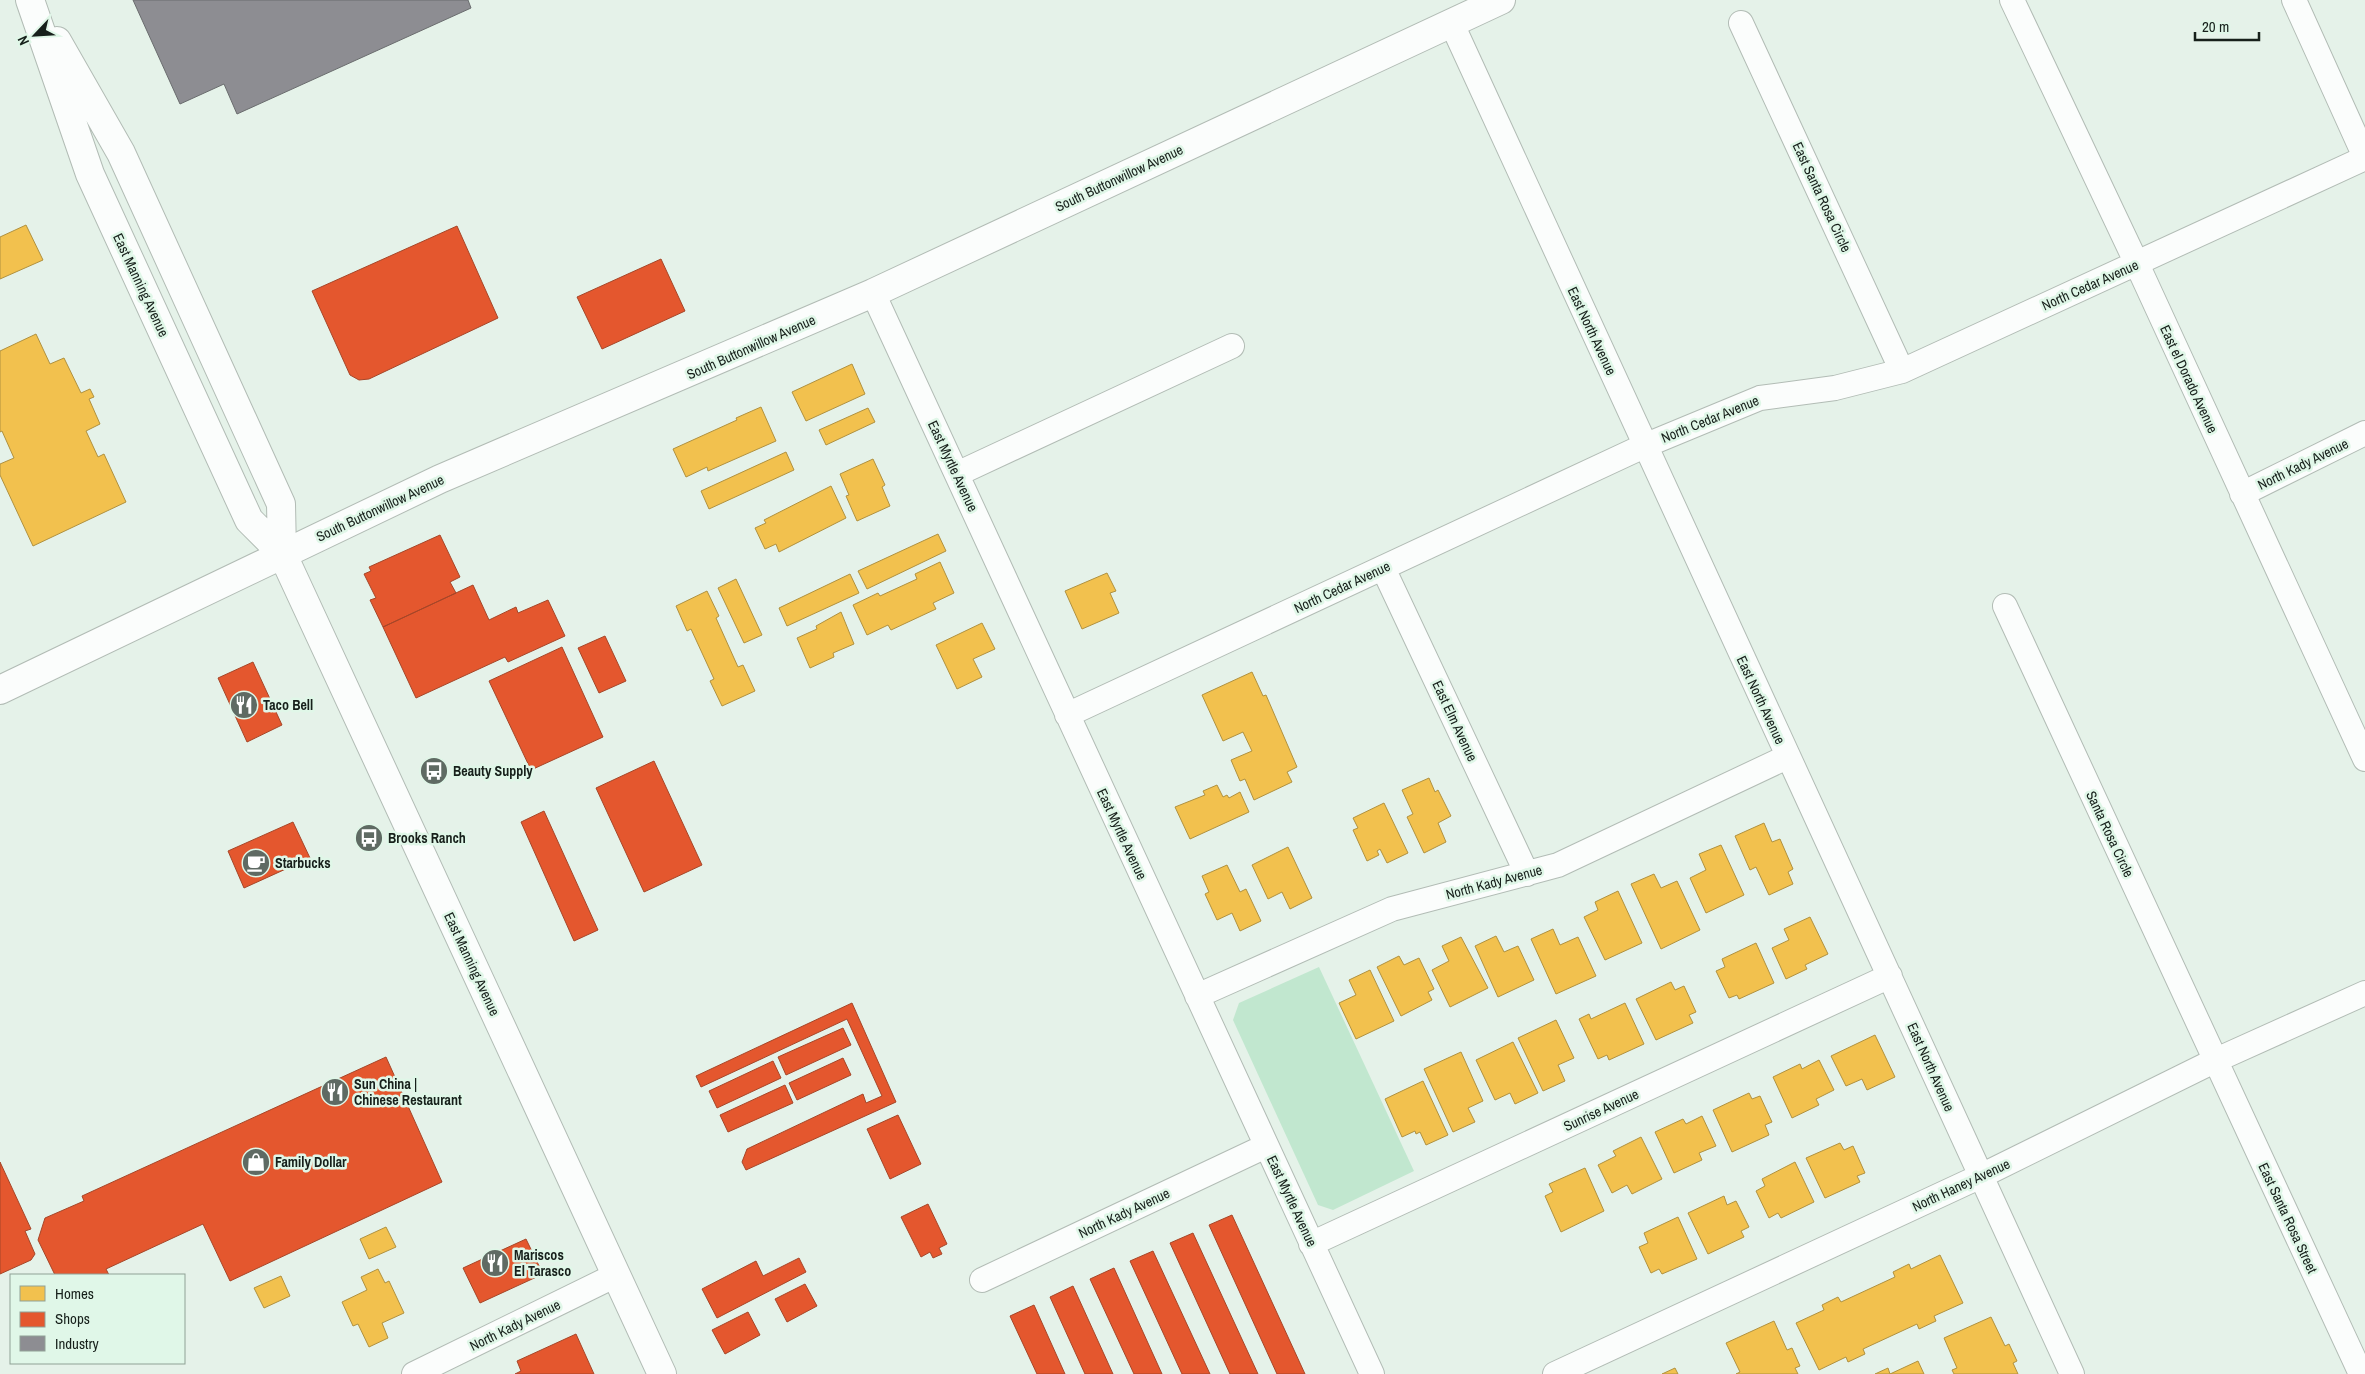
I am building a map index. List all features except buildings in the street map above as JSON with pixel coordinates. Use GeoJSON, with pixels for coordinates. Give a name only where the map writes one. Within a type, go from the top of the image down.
{"type":"FeatureCollection","features":[{"type":"Feature","properties":{"kind":"main road","name":"East Manning Avenue"},"geometry":{"type":"LineString","coordinates":[[32,0],[90,174],[249,520],[282,553],[662,1374]]}},
{"type":"Feature","properties":{"kind":"main road","name":"East Manning Avenue"},"geometry":{"type":"LineString","coordinates":[[32,0],[121,153],[281,504],[282,553]]}},
{"type":"Feature","properties":{"kind":"main road","name":"South Buttonwillow Avenue"},"geometry":{"type":"LineString","coordinates":[[0,690],[282,553],[440,479],[873,293],[1501,0]]}},
{"type":"Feature","properties":{"kind":"main road"},"geometry":{"type":"LineString","coordinates":[[90,174],[104,172],[109,177],[160,280],[199,324]]}},
{"type":"Feature","properties":{"kind":"street","name":"East el Dorado Avenue"},"geometry":{"type":"LineString","coordinates":[[2012,0],[2137,264],[2365,759]]}},
{"type":"Feature","properties":{"kind":"street"},"geometry":{"type":"LineString","coordinates":[[2294,0],[2365,157]]}},
{"type":"Feature","properties":{"kind":"street","name":"East Santa Rosa Circle"},"geometry":{"type":"LineString","coordinates":[[1741,23],[1902,370]]}},
{"type":"Feature","properties":{"kind":"street","name":"East North Avenue"},"geometry":{"type":"LineString","coordinates":[[1452,24],[1644,446],[2072,1374]]}},
{"type":"Feature","properties":{"kind":"street","name":"North Cedar Avenue"},"geometry":{"type":"LineString","coordinates":[[1067,715],[1644,446],[1760,398],[1834,388],[1902,370],[2137,264],[2365,157]]}},
{"type":"Feature","properties":{"kind":"street","name":"East Myrtle Avenue"},"geometry":{"type":"LineString","coordinates":[[873,293],[1372,1374]]}},
{"type":"Feature","properties":{"kind":"street"},"geometry":{"type":"LineString","coordinates":[[957,474],[1232,346]]}},
{"type":"Feature","properties":{"kind":"street","name":"North Kady Avenue"},"geometry":{"type":"LineString","coordinates":[[2242,494],[2365,433]]}},
{"type":"Feature","properties":{"kind":"street","name":"East Elm Avenue"},"geometry":{"type":"LineString","coordinates":[[1383,568],[1527,874]]}},
{"type":"Feature","properties":{"kind":"street","name":"Santa Rosa Circle"},"geometry":{"type":"LineString","coordinates":[[2005,606],[2214,1061]]}},
{"type":"Feature","properties":{"kind":"street","name":"North Kady Avenue"},"geometry":{"type":"LineString","coordinates":[[1197,996],[1392,909],[1558,865],[1787,757]]}},
{"type":"Feature","properties":{"kind":"street","name":"Sunrise Avenue"},"geometry":{"type":"LineString","coordinates":[[1311,1244],[1890,976]]}},
{"type":"Feature","properties":{"kind":"street","name":"North Haney Avenue"},"geometry":{"type":"LineString","coordinates":[[1555,1374],[1981,1176],[2214,1061],[2365,993]]}},
{"type":"Feature","properties":{"kind":"street","name":"East Santa Rosa Street"},"geometry":{"type":"LineString","coordinates":[[2214,1061],[2361,1374]]}},
{"type":"Feature","properties":{"kind":"street","name":"North Kady Avenue"},"geometry":{"type":"LineString","coordinates":[[982,1280],[1266,1146]]}},
{"type":"Feature","properties":{"kind":"street","name":"North Kady Avenue"},"geometry":{"type":"LineString","coordinates":[[414,1374],[616,1275]]}},
{"type":"Feature","properties":{"kind":"green space"},"geometry":{"type":"Polygon","coordinates":[[[1319,967],[1414,1171],[1333,1210],[1318,1205],[1233,1020],[1239,1003],[1319,967]]]}},
{"type":"Feature","properties":{"kind":"place","name":"Taco Bell"},"geometry":{"type":"Point","coordinates":[244,705]}},
{"type":"Feature","properties":{"kind":"place","name":"Beauty Supply"},"geometry":{"type":"Point","coordinates":[434,771]}},
{"type":"Feature","properties":{"kind":"place","name":"Brooks Ranch"},"geometry":{"type":"Point","coordinates":[369,838]}},
{"type":"Feature","properties":{"kind":"place","name":"Starbucks"},"geometry":{"type":"Point","coordinates":[256,863]}},
{"type":"Feature","properties":{"kind":"place","name":"Sun China | Chinese Restaurant"},"geometry":{"type":"Point","coordinates":[335,1092]}},
{"type":"Feature","properties":{"kind":"place","name":"Family Dollar"},"geometry":{"type":"Point","coordinates":[256,1162]}},
{"type":"Feature","properties":{"kind":"place","name":"Mariscos El Tarasco"},"geometry":{"type":"Point","coordinates":[495,1263]}}]}
